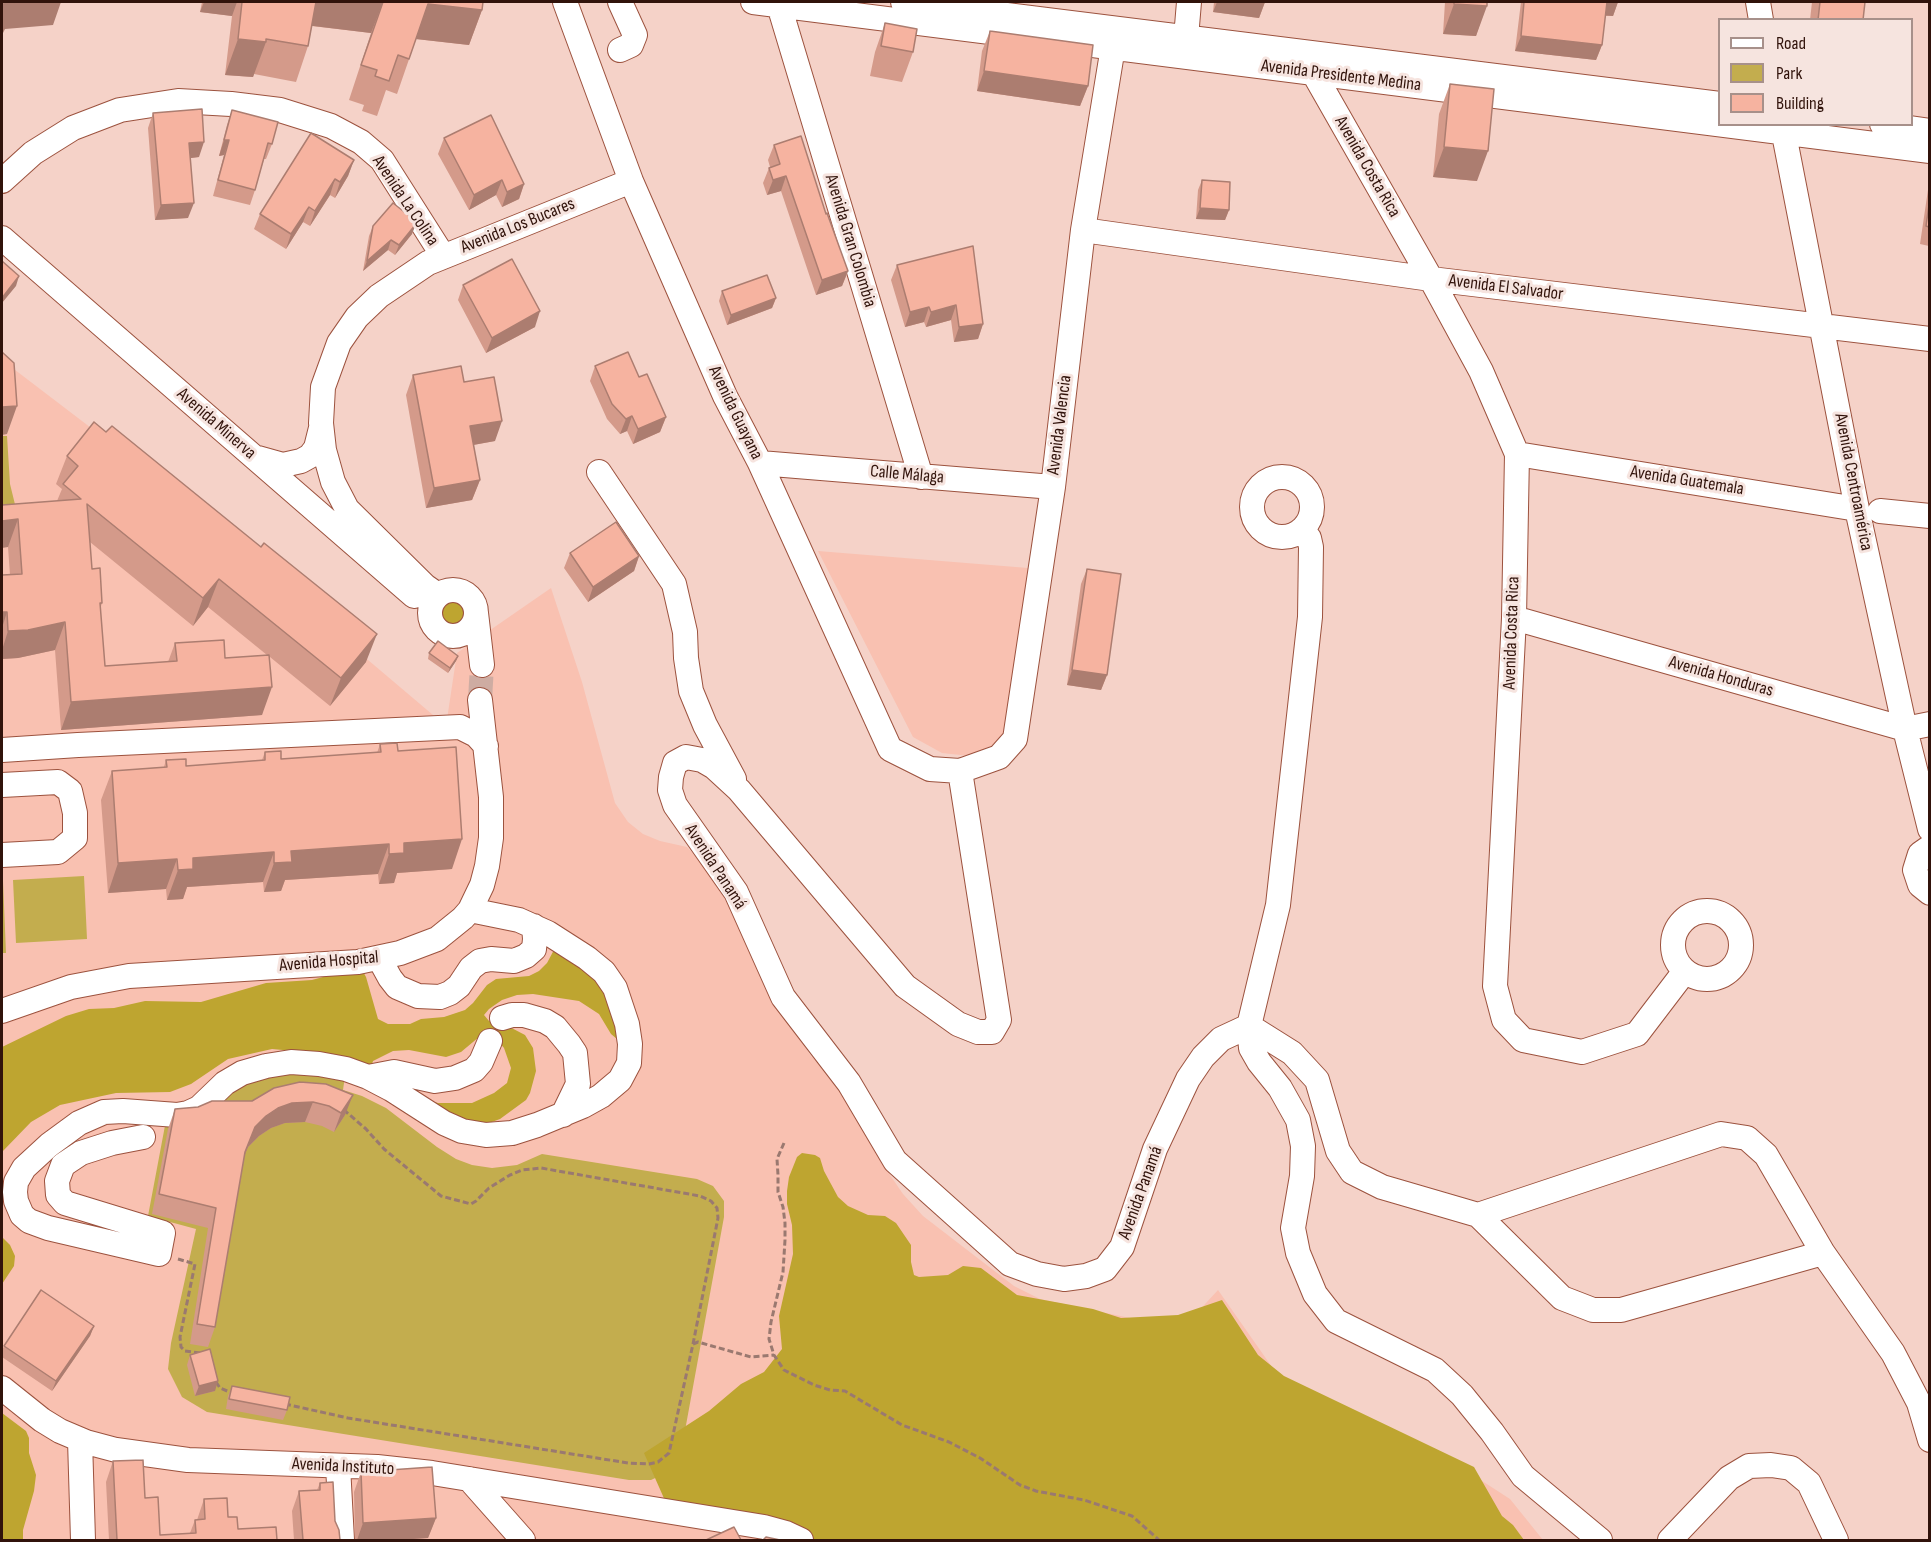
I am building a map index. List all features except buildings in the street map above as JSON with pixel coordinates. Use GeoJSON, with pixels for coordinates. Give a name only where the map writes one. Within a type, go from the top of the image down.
{"type":"FeatureCollection","features":[{"type":"Feature","properties":{"kind":"street","name":"Avenida Guayana"},"geometry":{"type":"LineString","coordinates":[[565,2],[631,181],[725,396],[760,463],[890,749],[930,768],[960,771]]}},
{"type":"Feature","properties":{"kind":"street"},"geometry":{"type":"LineString","coordinates":[[620,2],[635,35],[631,45],[620,50]]}},
{"type":"Feature","properties":{"kind":"street","name":"Avenida Presidente Medina"},"geometry":{"type":"LineString","coordinates":[[753,2],[778,3],[1113,47],[1718,121]]}},
{"type":"Feature","properties":{"kind":"street","name":"Avenida Presidente Medina"},"geometry":{"type":"LineString","coordinates":[[903,2],[1718,104]]}},
{"type":"Feature","properties":{"kind":"street"},"geometry":{"type":"LineString","coordinates":[[1186,38],[1189,2]]}},
{"type":"Feature","properties":{"kind":"street"},"geometry":{"type":"LineString","coordinates":[[1758,2],[1761,18]]}},
{"type":"Feature","properties":{"kind":"street","name":"Avenida Gran Colombia"},"geometry":{"type":"LineString","coordinates":[[778,3],[921,477]]}},
{"type":"Feature","properties":{"kind":"street","name":"Avenida Valencia"},"geometry":{"type":"LineString","coordinates":[[960,771],[999,757],[1015,739],[1053,487],[1083,230],[1113,47]]}},
{"type":"Feature","properties":{"kind":"street","name":"Avenida Costa Rica"},"geometry":{"type":"LineString","coordinates":[[1313,72],[1481,371],[1517,454],[1514,618],[1495,986],[1503,1020],[1523,1040],[1582,1052],[1637,1034],[1685,971]]}},
{"type":"Feature","properties":{"kind":"street","name":"Avenida La Colina"},"geometry":{"type":"LineString","coordinates":[[2,182],[33,153],[73,128],[120,110],[178,101],[280,110],[331,126],[361,142],[382,160],[443,256]]}},
{"type":"Feature","properties":{"kind":"street","name":"Avenida Presidente Medina"},"geometry":{"type":"LineString","coordinates":[[1758,126],[1929,151]]}},
{"type":"Feature","properties":{"kind":"street"},"geometry":{"type":"LineString","coordinates":[[1895,126],[1929,131]]}},
{"type":"Feature","properties":{"kind":"street","name":"Avenida Centroamérica"},"geometry":{"type":"LineString","coordinates":[[1783,129],[1822,326],[1868,510],[1905,729],[1929,829]]}},
{"type":"Feature","properties":{"kind":"street","name":"Avenida Los Bucares"},"geometry":{"type":"LineString","coordinates":[[253,456],[283,465],[301,461],[310,456],[316,447],[321,423],[323,387],[339,343],[357,317],[379,296],[428,263],[443,256],[631,181]]}},
{"type":"Feature","properties":{"kind":"street","name":"Avenida El Salvador"},"geometry":{"type":"LineString","coordinates":[[1083,230],[1431,279],[1929,339]]}},
{"type":"Feature","properties":{"kind":"street","name":"Avenida Minerva"},"geometry":{"type":"LineString","coordinates":[[2,238],[418,599],[434,601]]}},
{"type":"Feature","properties":{"kind":"street","name":"Avenida Los Bucares"},"geometry":{"type":"LineString","coordinates":[[321,423],[324,450],[333,482],[347,509],[425,586],[434,601]]}},
{"type":"Feature","properties":{"kind":"street","name":"Avenida Guatemala"},"geometry":{"type":"LineString","coordinates":[[1517,454],[1868,510],[1929,516]]}},
{"type":"Feature","properties":{"kind":"street","name":"Calle Málaga"},"geometry":{"type":"LineString","coordinates":[[760,463],[1053,487]]}},
{"type":"Feature","properties":{"kind":"street"},"geometry":{"type":"LineString","coordinates":[[599,472],[674,584],[685,632],[691,691],[705,725],[739,790]]}},
{"type":"Feature","properties":{"kind":"street"},"geometry":{"type":"LineString","coordinates":[[1301,530],[1309,538],[1311,548],[1310,617],[1278,905],[1249,1026],[1251,1048],[1280,1088],[1298,1120],[1303,1146],[1302,1176],[1293,1228],[1298,1253],[1315,1294],[1336,1321],[1435,1370],[1462,1395],[1523,1476],[1600,1540]]}},
{"type":"Feature","properties":{"kind":"street"},"geometry":{"type":"LineString","coordinates":[[452,590],[465,593],[472,600],[476,613],[482,665],[470,646],[435,627],[430,615],[434,601],[452,590]]}},
{"type":"Feature","properties":{"kind":"street"},"geometry":{"type":"LineString","coordinates":[[448,635],[460,635],[467,631],[473,625],[476,613]]}},
{"type":"Feature","properties":{"kind":"street","name":"Avenida Honduras"},"geometry":{"type":"LineString","coordinates":[[1514,618],[1905,729],[1929,724]]}},
{"type":"Feature","properties":{"kind":"street","name":"Avenida Hospital"},"geometry":{"type":"LineString","coordinates":[[2,1011],[62,990],[129,976],[340,964],[379,958],[419,947],[437,939],[458,924],[470,910],[482,885],[491,838],[491,797],[480,700],[473,715],[460,727]]}},
{"type":"Feature","properties":{"kind":"street"},"geometry":{"type":"LineString","coordinates":[[2,750],[460,727],[476,735],[486,746]]}},
{"type":"Feature","properties":{"kind":"street","name":"Avenida Panamá"},"geometry":{"type":"LineString","coordinates":[[960,771],[999,1020],[992,1032],[978,1032],[957,1024],[905,986],[739,790],[702,760],[686,757],[678,760],[674,766],[670,790],[675,805],[736,892],[783,997],[849,1083],[895,1161],[1010,1264],[1037,1274],[1064,1279],[1086,1276],[1105,1269],[1122,1246],[1155,1149],[1188,1079],[1203,1057],[1221,1039],[1249,1026]]}},
{"type":"Feature","properties":{"kind":"street"},"geometry":{"type":"LineString","coordinates":[[2,785],[58,782],[70,791],[75,813],[75,838],[58,852],[2,855]]}},
{"type":"Feature","properties":{"kind":"street"},"geometry":{"type":"LineString","coordinates":[[1929,847],[1920,855],[1915,870],[1920,885],[1929,893]]}},
{"type":"Feature","properties":{"kind":"street"},"geometry":{"type":"LineString","coordinates":[[143,1137],[112,1143],[81,1153],[63,1165],[57,1181],[58,1195],[64,1203],[163,1233],[159,1254],[48,1228],[29,1221],[19,1209],[15,1192],[16,1182],[24,1168],[49,1145],[79,1123],[104,1112],[177,1115],[188,1113],[199,1108],[225,1083],[242,1073],[266,1066],[291,1062],[346,1069],[368,1077],[444,1123],[462,1131],[486,1135],[512,1133],[562,1115],[601,1096],[620,1080],[629,1063],[627,1024],[615,988],[603,972],[570,945],[519,920],[470,910]]}},
{"type":"Feature","properties":{"kind":"street"},"geometry":{"type":"LineString","coordinates":[[379,958],[397,987],[418,996],[440,997],[459,986],[471,968],[480,962],[491,959],[514,961],[526,957],[534,949],[534,926]]}},
{"type":"Feature","properties":{"kind":"street"},"geometry":{"type":"LineString","coordinates":[[502,1018],[524,1015],[545,1021],[555,1027],[575,1053],[578,1084],[562,1115]]}},
{"type":"Feature","properties":{"kind":"street"},"geometry":{"type":"LineString","coordinates":[[1249,1026],[1292,1053],[1317,1080],[1338,1151],[1352,1172],[1382,1187],[1478,1215],[1562,1298],[1593,1310],[1621,1310],[1823,1253]]}},
{"type":"Feature","properties":{"kind":"street"},"geometry":{"type":"LineString","coordinates":[[368,1077],[394,1072],[435,1081],[455,1078],[474,1070],[482,1062],[490,1041]]}},
{"type":"Feature","properties":{"kind":"street"},"geometry":{"type":"LineString","coordinates":[[1478,1215],[1721,1134],[1747,1138],[1766,1155],[1823,1253],[1893,1353],[1919,1403],[1929,1440]]}},
{"type":"Feature","properties":{"kind":"street","name":"Avenida Instituto"},"geometry":{"type":"LineString","coordinates":[[2,1388],[44,1422],[80,1440],[127,1452],[189,1460],[377,1467],[469,1479],[735,1529],[764,1527],[801,1540]]}},
{"type":"Feature","properties":{"kind":"street"},"geometry":{"type":"LineString","coordinates":[[80,1440],[83,1540]]}},
{"type":"Feature","properties":{"kind":"street"},"geometry":{"type":"LineString","coordinates":[[1670,1540],[1729,1478],[1749,1466],[1771,1465],[1791,1468],[1809,1483],[1836,1540]]}},
{"type":"Feature","properties":{"kind":"street"},"geometry":{"type":"LineString","coordinates":[[338,1466],[342,1540]]}},
{"type":"Feature","properties":{"kind":"street"},"geometry":{"type":"LineString","coordinates":[[469,1479],[523,1540]]}},
{"type":"Feature","properties":{"kind":"path"},"geometry":{"type":"LineString","coordinates":[[284,1404],[348,1418],[628,1463],[658,1462],[669,1453],[718,1218],[717,1208],[711,1201],[700,1196],[541,1168],[522,1170],[510,1175],[471,1204],[441,1196],[384,1149],[342,1109]]}},
{"type":"Feature","properties":{"kind":"path"},"geometry":{"type":"LineString","coordinates":[[784,1143],[777,1159],[778,1191],[783,1208],[785,1240],[783,1272],[769,1339],[774,1355],[784,1370],[830,1390],[845,1391],[902,1425],[949,1442],[980,1458],[1020,1485],[1036,1491],[1084,1500],[1131,1516],[1159,1540]]}},
{"type":"Feature","properties":{"kind":"path"},"geometry":{"type":"LineString","coordinates":[[159,1254],[195,1264],[180,1337],[181,1347],[185,1351],[203,1353]]}},
{"type":"Feature","properties":{"kind":"path"},"geometry":{"type":"LineString","coordinates":[[693,1344],[698,1342],[751,1357],[774,1355]]}},
{"type":"Feature","properties":{"kind":"path"},"geometry":{"type":"LineString","coordinates":[[214,1373],[220,1388],[238,1394]]}},
{"type":"Feature","properties":{"kind":"shaded area"},"geometry":{"type":"Polygon","coordinates":[[[2,360],[120,450],[446,726],[457,653],[551,588],[582,682],[615,803],[628,822],[643,834],[660,841],[687,847],[702,863],[733,912],[757,969],[782,1012],[811,1056],[825,1069],[880,1151],[890,1175],[903,1194],[923,1216],[1014,1286],[1040,1299],[1182,1329],[1218,1290],[1286,1387],[1428,1446],[1510,1499],[1543,1540],[2,1540],[2,360]]]}},
{"type":"Feature","properties":{"kind":"shaded area"},"geometry":{"type":"Polygon","coordinates":[[[818,551],[1028,568],[1011,717],[999,742],[970,756],[942,753],[913,737],[818,551]]]}},
{"type":"Feature","properties":{"kind":"shaded area"},"geometry":{"type":"Polygon","coordinates":[[[455,602],[465,607],[470,617],[465,627],[455,632],[445,627],[440,617],[445,607],[455,602]]]}},
{"type":"Feature","properties":{"kind":"shaded area"},"geometry":{"type":"Polygon","coordinates":[[[555,948],[602,970],[623,1044],[611,1034],[599,1014],[579,1001],[533,994],[517,995],[502,1000],[484,1015],[489,1021],[502,1023],[525,1035],[533,1048],[536,1071],[526,1100],[500,1119],[478,1127],[415,1097],[438,1103],[472,1103],[494,1093],[507,1083],[511,1068],[504,1048],[499,1042],[479,1037],[461,1052],[446,1057],[409,1050],[393,1051],[373,1061],[368,1077],[294,1051],[272,1049],[228,1059],[191,1084],[170,1092],[116,1093],[60,1105],[31,1122],[2,1152],[2,1047],[66,1016],[89,1009],[114,1008],[145,1001],[201,1002],[266,983],[312,980],[323,977],[331,969],[358,962],[366,977],[378,1019],[388,1024],[410,1024],[421,1019],[444,1017],[465,1010],[487,985],[496,979],[529,976],[539,971],[547,963],[555,948]]]}},
{"type":"Feature","properties":{"kind":"shaded area"},"geometry":{"type":"Polygon","coordinates":[[[802,1153],[820,1158],[824,1171],[838,1197],[848,1206],[868,1215],[885,1216],[896,1223],[911,1245],[914,1275],[919,1277],[948,1275],[963,1266],[981,1268],[1017,1295],[1093,1309],[1121,1318],[1178,1315],[1222,1300],[1258,1355],[1284,1376],[1474,1467],[1502,1516],[1513,1525],[1524,1540],[800,1540],[674,1521],[644,1453],[709,1411],[741,1384],[764,1372],[782,1349],[779,1316],[793,1254],[787,1191],[789,1177],[797,1157],[802,1153]]]}},
{"type":"Feature","properties":{"kind":"shaded area"},"geometry":{"type":"Polygon","coordinates":[[[2,1237],[10,1245],[15,1256],[14,1266],[2,1284],[2,1237]]]}},
{"type":"Feature","properties":{"kind":"shaded area"},"geometry":{"type":"Polygon","coordinates":[[[2,1413],[26,1431],[29,1438],[29,1453],[36,1475],[23,1530],[23,1540],[2,1540],[2,1413]]]}},
{"type":"Feature","properties":{"kind":"green space"},"geometry":{"type":"Polygon","coordinates":[[[2,436],[7,436],[10,484],[21,529],[2,530],[2,436]]]}},
{"type":"Feature","properties":{"kind":"green space"},"geometry":{"type":"Polygon","coordinates":[[[84,876],[87,939],[16,943],[13,880],[84,876]]]}},
{"type":"Feature","properties":{"kind":"green space"},"geometry":{"type":"Polygon","coordinates":[[[3,881],[6,953],[2,953],[3,881]]]}},
{"type":"Feature","properties":{"kind":"green space"},"geometry":{"type":"Polygon","coordinates":[[[346,1069],[343,1090],[362,1096],[386,1108],[437,1147],[456,1159],[472,1165],[492,1168],[517,1165],[542,1154],[697,1179],[713,1186],[724,1201],[724,1217],[680,1458],[668,1472],[651,1480],[629,1480],[207,1412],[182,1397],[168,1369],[171,1343],[196,1229],[148,1216],[167,1115],[242,1073],[346,1069]]]}},
{"type":"Feature","properties":{"kind":"tunnel"},"geometry":{"type":"LineString","coordinates":[[480,700],[482,665]]}}]}
